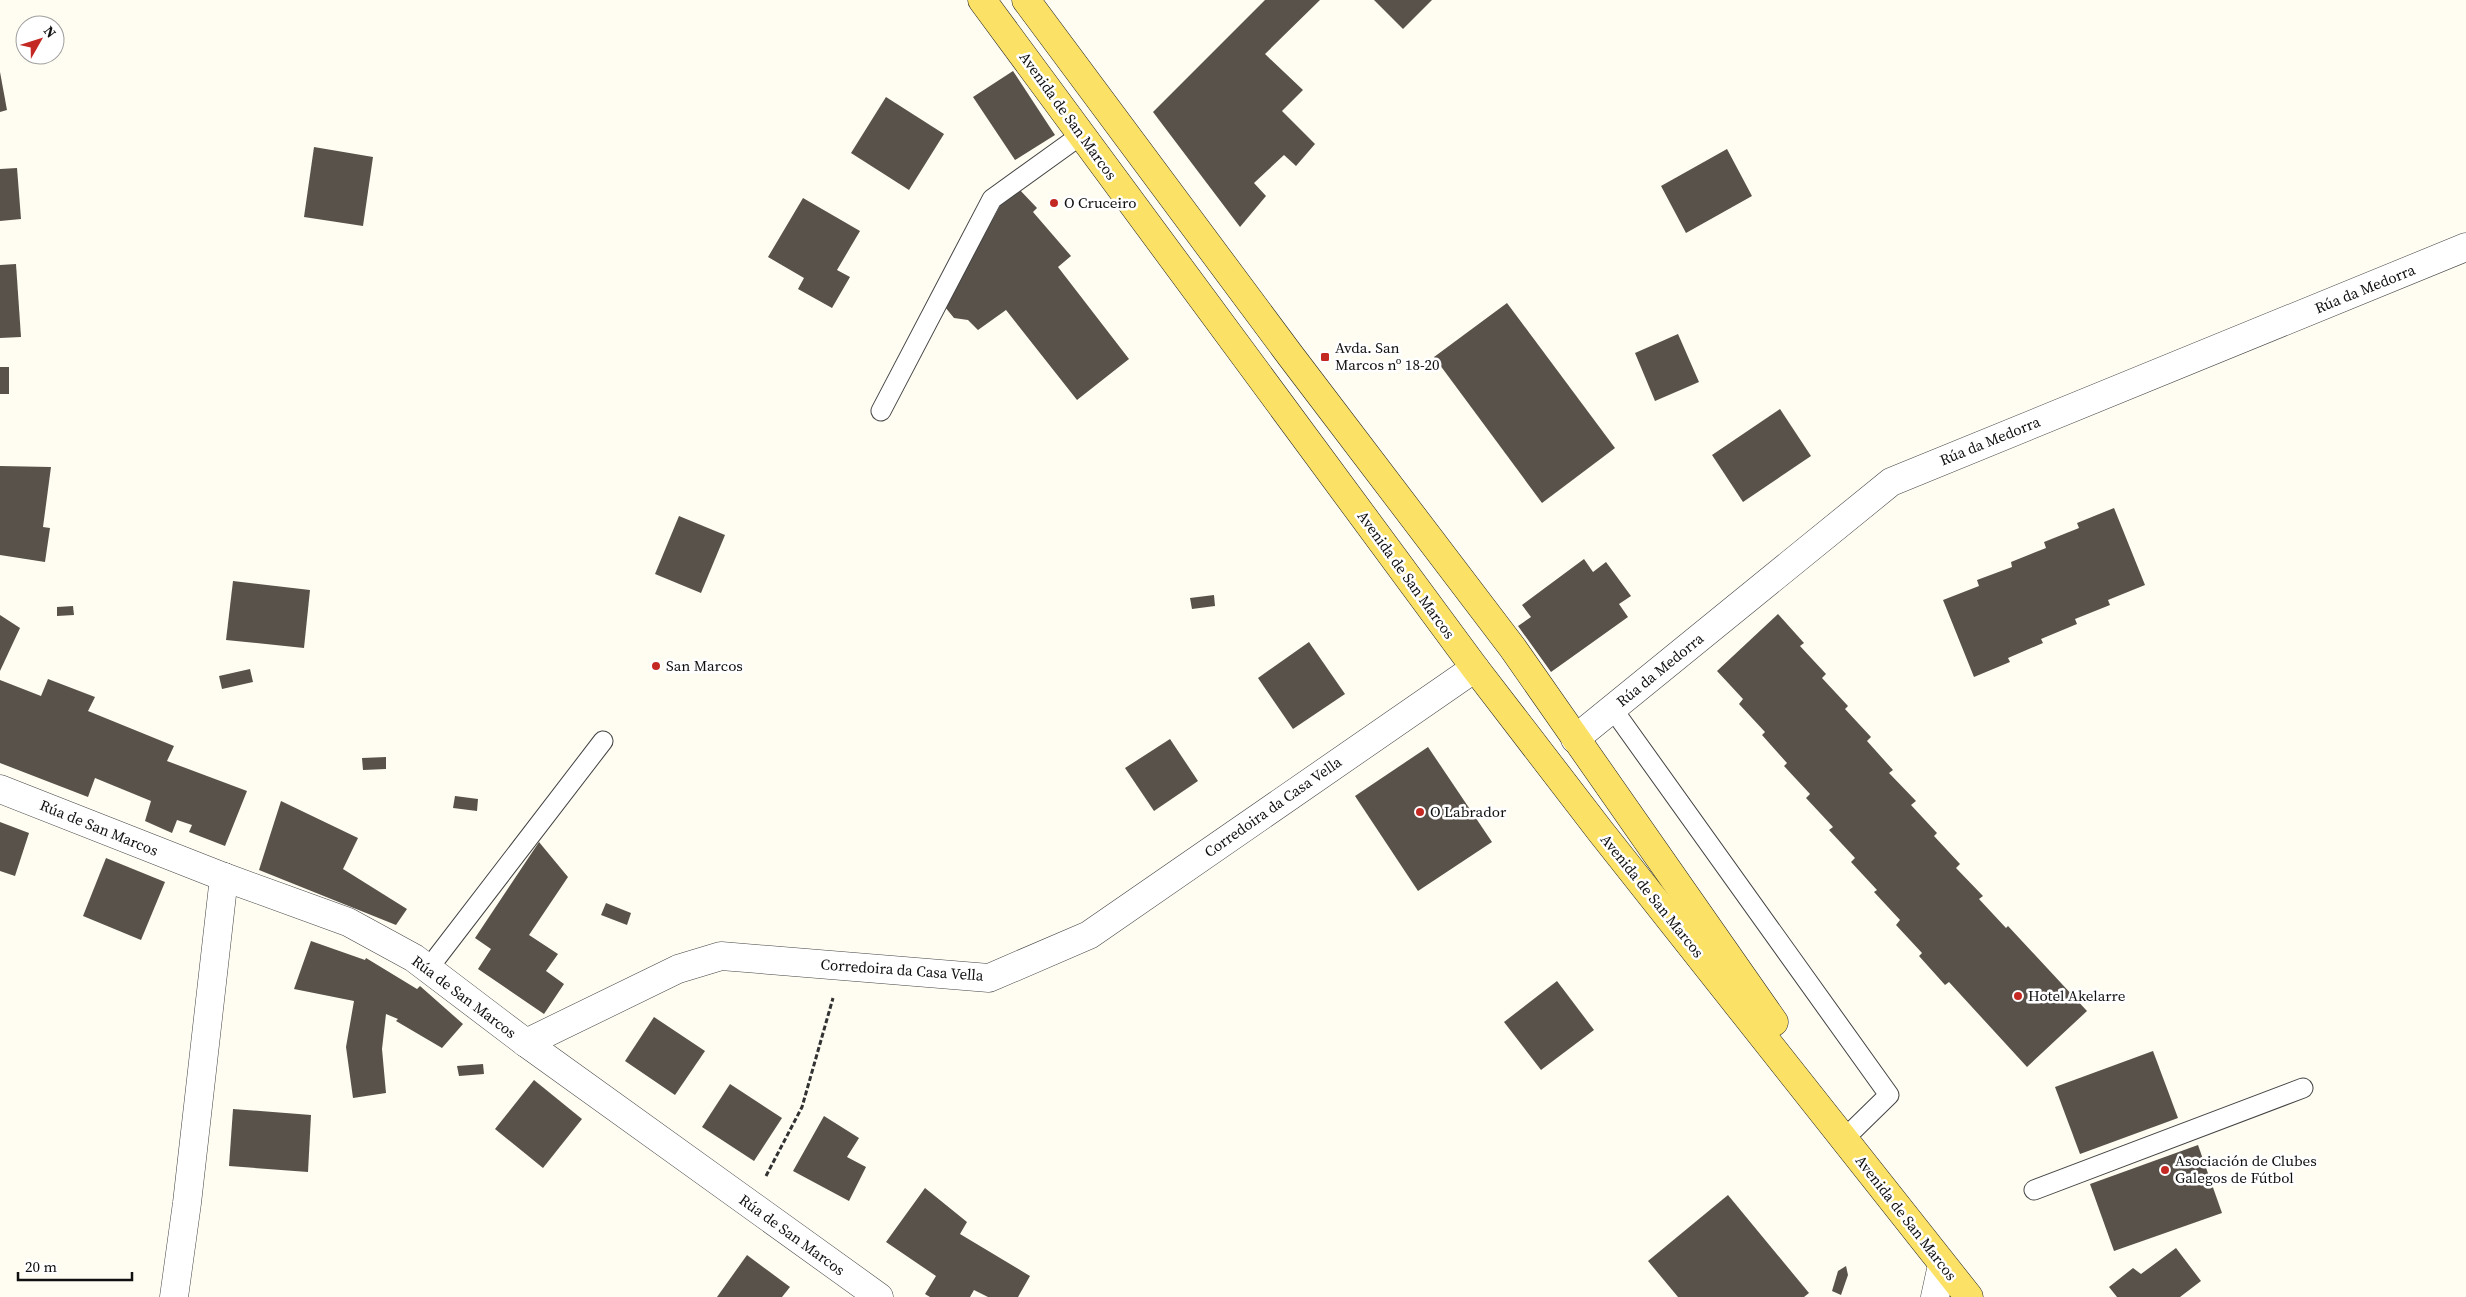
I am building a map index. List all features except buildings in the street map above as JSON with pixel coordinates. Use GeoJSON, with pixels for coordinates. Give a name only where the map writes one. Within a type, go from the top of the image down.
{"type":"FeatureCollection","features":[{"type":"Feature","properties":{"kind":"main road","name":"Avenida de San Marcos"},"geometry":{"type":"LineString","coordinates":[[982,0],[1474,668],[1600,832],[1969,1297]]}},
{"type":"Feature","properties":{"kind":"main road"},"geometry":{"type":"LineString","coordinates":[[987,0],[1001,26]]}},
{"type":"Feature","properties":{"kind":"main road","name":"Avenida de San Marcos"},"geometry":{"type":"LineString","coordinates":[[1026,0],[1278,339],[1512,647],[1777,1026],[1844,1139]]}},
{"type":"Feature","properties":{"kind":"main road"},"geometry":{"type":"LineString","coordinates":[[1474,668],[1517,693],[1543,726],[1575,739],[1571,766],[1595,796],[1600,832]]}},
{"type":"Feature","properties":{"kind":"street","name":"Rúa da Medorra"},"geometry":{"type":"LineString","coordinates":[[1575,739],[1891,482],[2466,247]]}},
{"type":"Feature","properties":{"kind":"street","name":"Corredoira da Casa Vella"},"geometry":{"type":"LineString","coordinates":[[526,1043],[678,968],[721,956],[989,978],[1089,935],[1474,668]]}},
{"type":"Feature","properties":{"kind":"street","name":"Rúa de San Marcos"},"geometry":{"type":"LineString","coordinates":[[0,789],[224,877],[348,922],[414,958],[526,1043],[879,1297]]}},
{"type":"Feature","properties":{"kind":"street"},"geometry":{"type":"LineString","coordinates":[[174,1297],[187,1203],[224,877]]}},
{"type":"Feature","properties":{"kind":"street"},"geometry":{"type":"LineString","coordinates":[[1935,1297],[1942,1265]]}},
{"type":"Feature","properties":{"kind":"lane"},"geometry":{"type":"LineString","coordinates":[[881,411],[992,199],[1081,134]]}},
{"type":"Feature","properties":{"kind":"lane"},"geometry":{"type":"LineString","coordinates":[[1612,708],[1889,1096],[1844,1139]]}},
{"type":"Feature","properties":{"kind":"lane"},"geometry":{"type":"LineString","coordinates":[[428,969],[604,741]]}},
{"type":"Feature","properties":{"kind":"lane"},"geometry":{"type":"LineString","coordinates":[[2034,1190],[2303,1088]]}},
{"type":"Feature","properties":{"kind":"path"},"geometry":{"type":"LineString","coordinates":[[751,1205],[802,1107],[842,966]]}},
{"type":"Feature","properties":{"kind":"place","name":"O Cruceiro"},"geometry":{"type":"Point","coordinates":[1054,203]}},
{"type":"Feature","properties":{"kind":"place","name":"Avda. San Marcos nº 18-20"},"geometry":{"type":"Point","coordinates":[1325,357]}},
{"type":"Feature","properties":{"kind":"place","name":"San Marcos"},"geometry":{"type":"Point","coordinates":[656,666]}},
{"type":"Feature","properties":{"kind":"place","name":"O Labrador"},"geometry":{"type":"Point","coordinates":[1420,812]}},
{"type":"Feature","properties":{"kind":"place","name":"Hotel Akelarre"},"geometry":{"type":"Point","coordinates":[2018,996]}},
{"type":"Feature","properties":{"kind":"place","name":"Asociación de Clubes Galegos de Fútbol"},"geometry":{"type":"Point","coordinates":[2165,1170]}}]}
